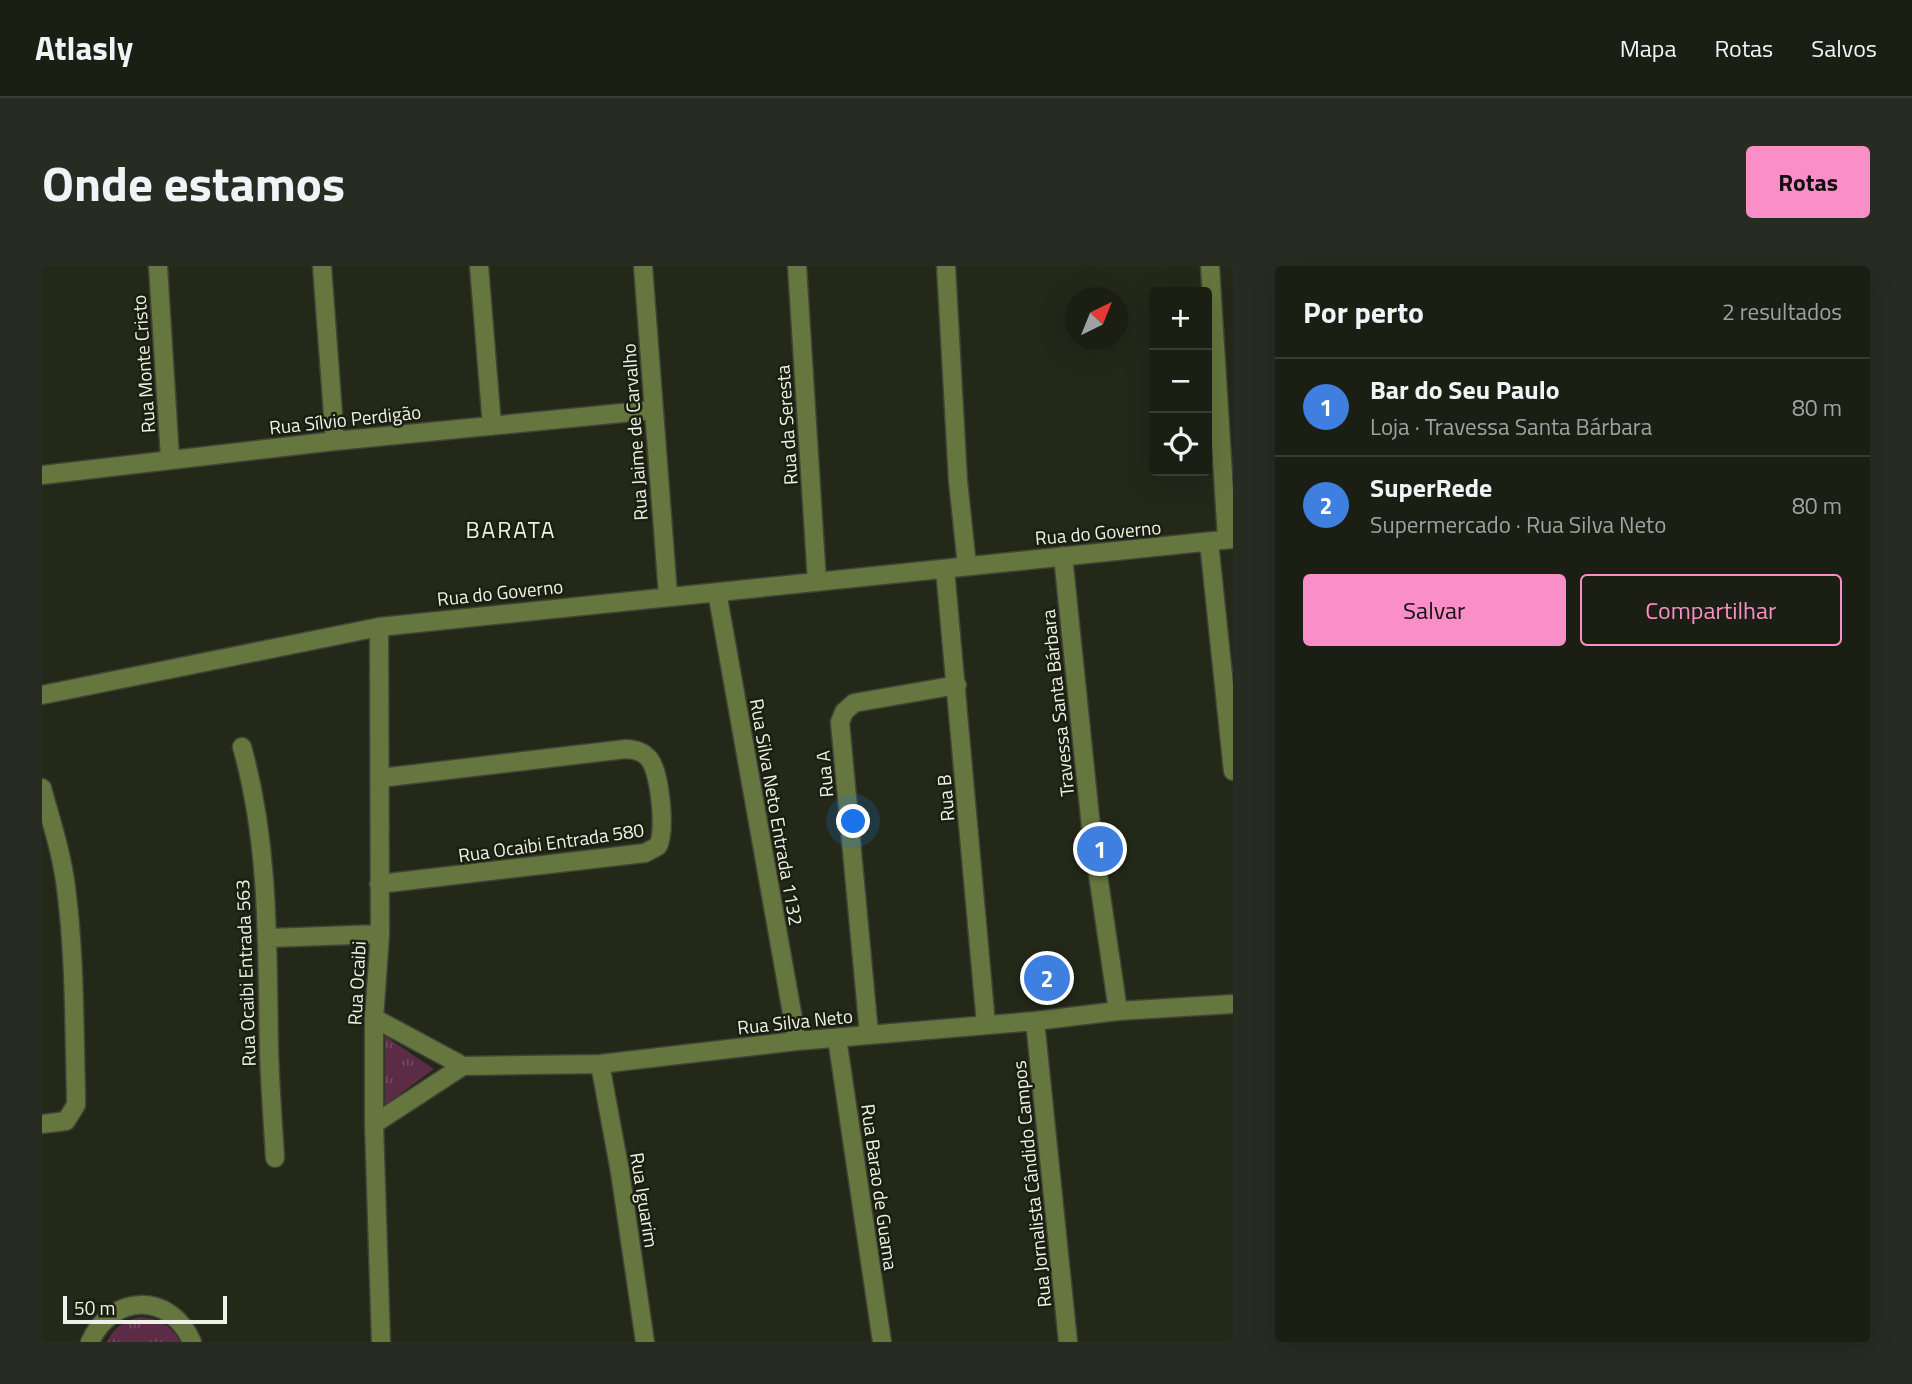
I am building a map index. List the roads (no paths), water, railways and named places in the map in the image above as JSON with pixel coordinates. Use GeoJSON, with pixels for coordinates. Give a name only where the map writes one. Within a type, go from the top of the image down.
{"type":"FeatureCollection","features":[{"type":"Feature","properties":{"kind":"street","name":"Rua Monte Cristo"},"geometry":{"type":"LineString","coordinates":[[158,266],[170,458]]}},
{"type":"Feature","properties":{"kind":"street"},"geometry":{"type":"LineString","coordinates":[[322,266],[335,441]]}},
{"type":"Feature","properties":{"kind":"street"},"geometry":{"type":"LineString","coordinates":[[479,266],[492,426]]}},
{"type":"Feature","properties":{"kind":"street","name":"Rua Jaime de Carvalho"},"geometry":{"type":"LineString","coordinates":[[643,266],[668,595]]}},
{"type":"Feature","properties":{"kind":"street","name":"Rua da Seresta"},"geometry":{"type":"LineString","coordinates":[[797,266],[817,582]]}},
{"type":"Feature","properties":{"kind":"street"},"geometry":{"type":"LineString","coordinates":[[946,266],[958,481],[967,566]]}},
{"type":"Feature","properties":{"kind":"street"},"geometry":{"type":"LineString","coordinates":[[1210,266],[1233,771]]}},
{"type":"Feature","properties":{"kind":"street","name":"Rua Sílvio Perdigão"},"geometry":{"type":"LineString","coordinates":[[42,475],[170,458],[653,410]]}},
{"type":"Feature","properties":{"kind":"street","name":"Rua do Governo"},"geometry":{"type":"LineString","coordinates":[[42,695],[379,627],[668,595],[1223,540]]}},
{"type":"Feature","properties":{"kind":"street","name":"Travessa Santa Bárbara"},"geometry":{"type":"LineString","coordinates":[[1063,556],[1091,827],[1118,1011]]}},
{"type":"Feature","properties":{"kind":"street","name":"Rua B"},"geometry":{"type":"LineString","coordinates":[[944,569],[957,684],[986,1024]]}},
{"type":"Feature","properties":{"kind":"street","name":"Rua Silva Neto Entrada 1132"},"geometry":{"type":"LineString","coordinates":[[717,592],[797,1041]]}},
{"type":"Feature","properties":{"kind":"street","name":"Rua Ocaibi"},"geometry":{"type":"LineString","coordinates":[[379,627],[380,934],[374,1018],[374,1124],[381,1342]]}},
{"type":"Feature","properties":{"kind":"street","name":"Rua A"},"geometry":{"type":"LineString","coordinates":[[869,1034],[841,722],[844,712],[854,703],[957,684]]}},
{"type":"Feature","properties":{"kind":"street","name":"Rua Ocaibi Entrada 563"},"geometry":{"type":"LineString","coordinates":[[242,747],[255,797],[269,938],[269,1053],[275,1158]]}},
{"type":"Feature","properties":{"kind":"street","name":"Rua Ocaibi Entrada 580"},"geometry":{"type":"LineString","coordinates":[[379,884],[645,853],[658,846],[663,832],[656,770],[639,750],[626,748],[380,778]]}},
{"type":"Feature","properties":{"kind":"street"},"geometry":{"type":"LineString","coordinates":[[42,788],[66,886],[76,1105],[66,1121],[42,1124]]}},
{"type":"Feature","properties":{"kind":"street"},"geometry":{"type":"LineString","coordinates":[[269,938],[380,934]]}},
{"type":"Feature","properties":{"kind":"street","name":"Rua Silva Neto"},"geometry":{"type":"LineString","coordinates":[[374,1018],[463,1066],[600,1064],[869,1034],[1035,1021],[1118,1011],[1233,1004]]}},
{"type":"Feature","properties":{"kind":"street","name":"Rua Jornalista Cândido Campos"},"geometry":{"type":"LineString","coordinates":[[1035,1021],[1068,1342]]}},
{"type":"Feature","properties":{"kind":"street","name":"Rua Barao de Guama"},"geometry":{"type":"LineString","coordinates":[[838,1038],[882,1342]]}},
{"type":"Feature","properties":{"kind":"street","name":"Rua Iguarim"},"geometry":{"type":"LineString","coordinates":[[600,1064],[620,1172],[645,1342]]}},
{"type":"Feature","properties":{"kind":"street"},"geometry":{"type":"LineString","coordinates":[[374,1124],[463,1066]]}},
{"type":"Feature","properties":{"kind":"street"},"geometry":{"type":"LineString","coordinates":[[90,1342],[96,1328],[108,1315],[124,1307],[142,1305],[159,1307],[175,1316],[187,1329],[192,1342]]}},
{"type":"Feature","properties":{"kind":"place","name":"Bar do Seu Paulo"},"geometry":{"type":"Point","coordinates":[1100,849]}},
{"type":"Feature","properties":{"kind":"place","name":"SuperRede"},"geometry":{"type":"Point","coordinates":[1047,978]}},
{"type":"Feature","properties":{"kind":"district","name":"BARATA"},"geometry":{"type":"Point","coordinates":[511,529]}}]}
